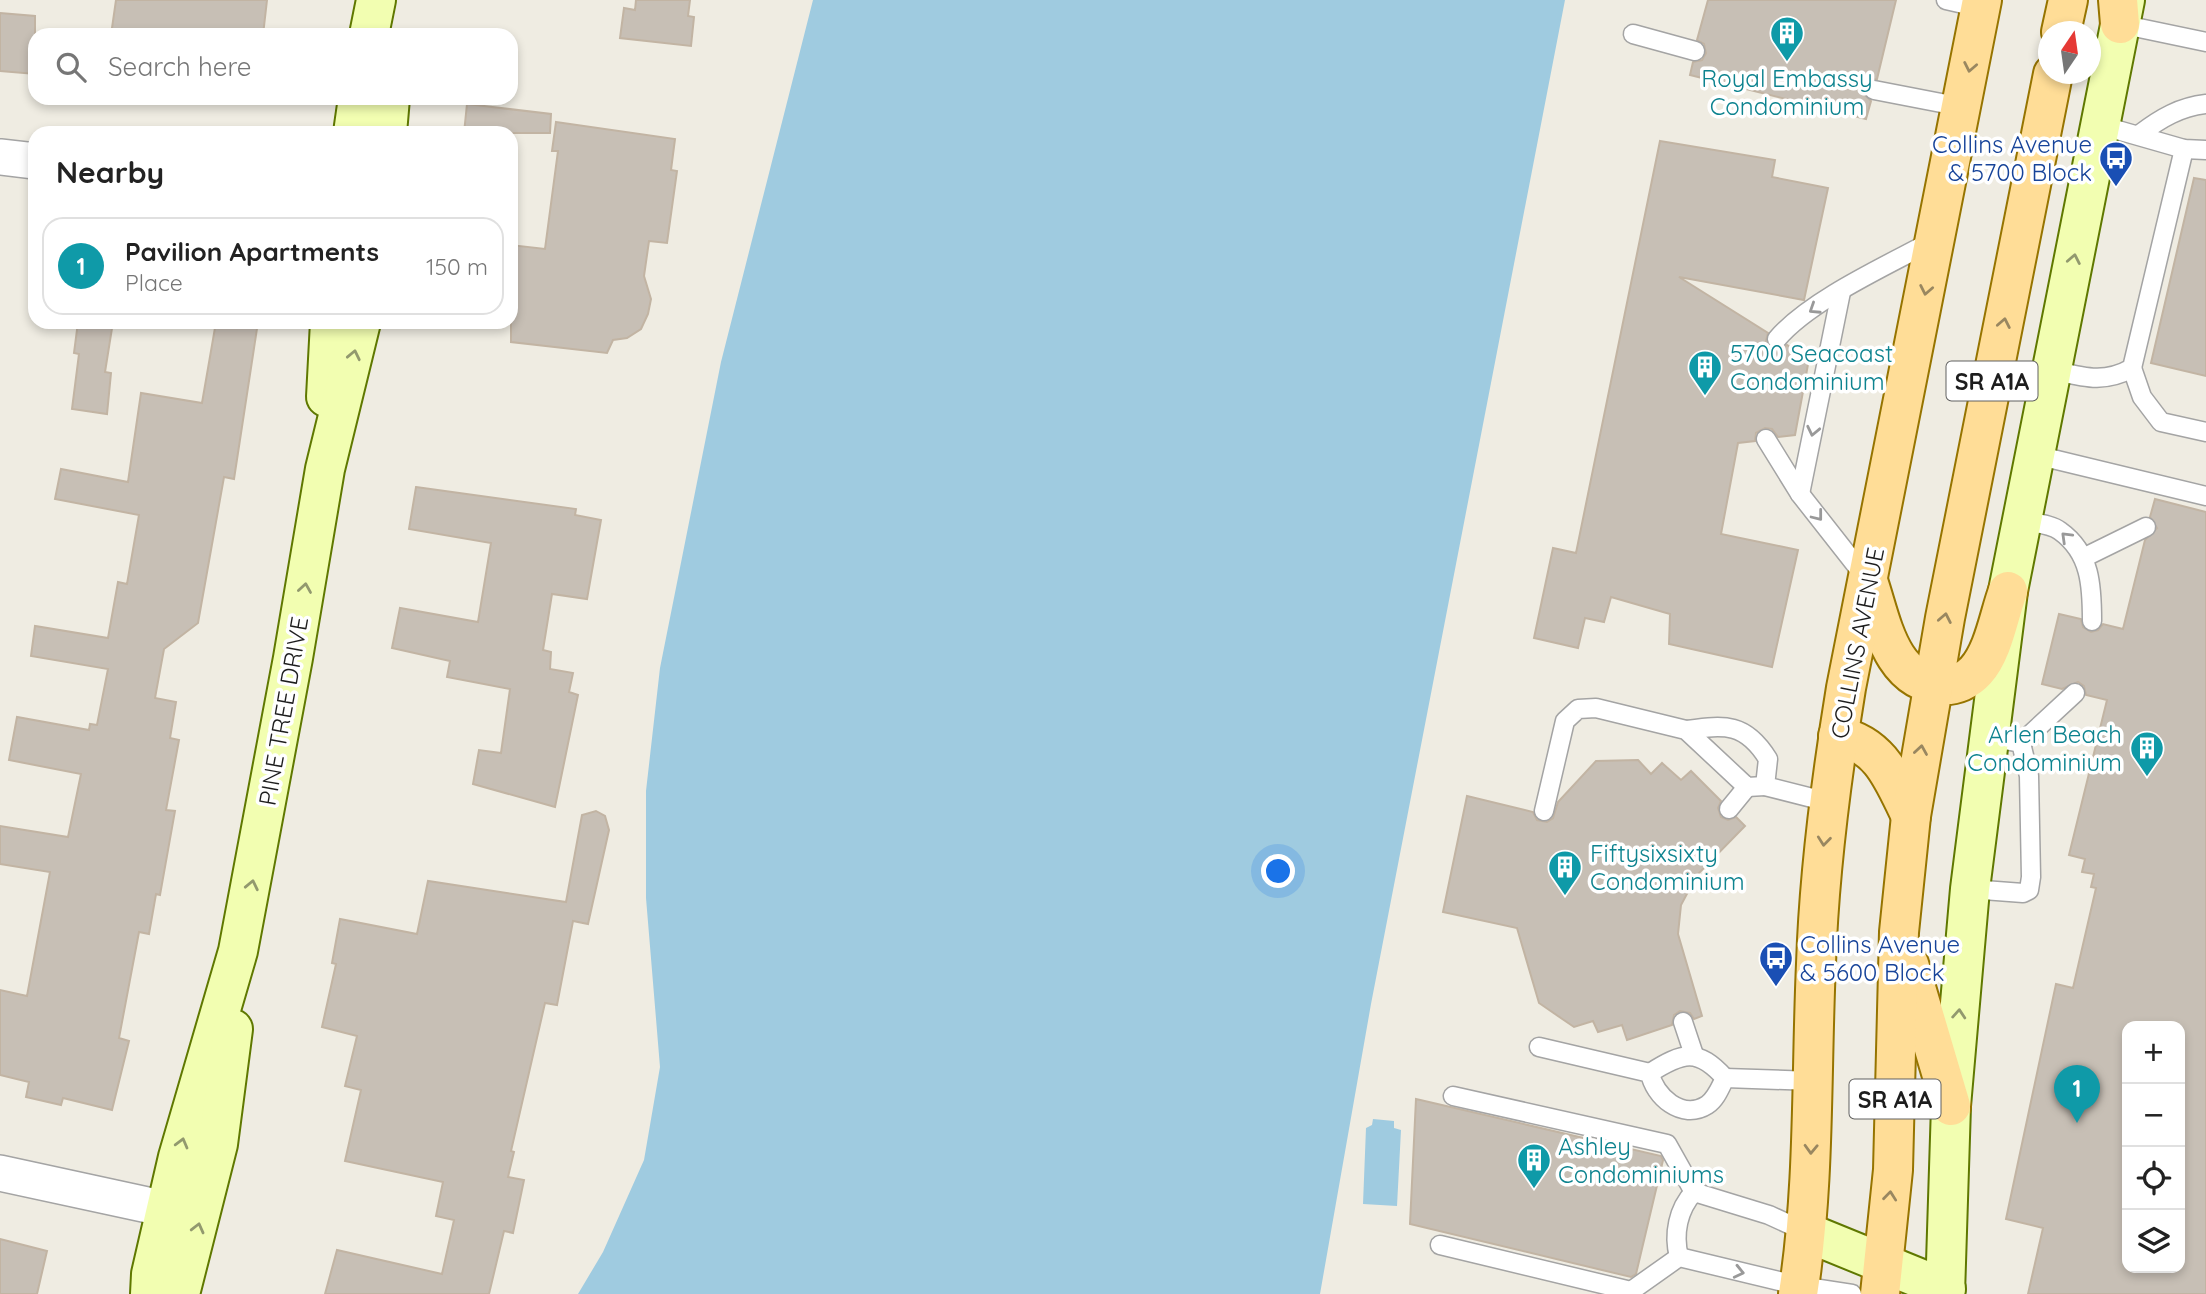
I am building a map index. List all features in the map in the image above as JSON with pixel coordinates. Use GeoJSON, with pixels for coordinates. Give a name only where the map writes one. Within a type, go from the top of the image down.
{"type":"FeatureCollection","features":[{"type":"Feature","properties":{"kind":"main road"},"geometry":{"type":"LineString","coordinates":[[370,28],[376,0]]}},
{"type":"Feature","properties":{"kind":"main road"},"geometry":{"type":"LineString","coordinates":[[393,0],[394,28]]}},
{"type":"Feature","properties":{"kind":"main road"},"geometry":{"type":"LineString","coordinates":[[2064,21],[2068,0]]}},
{"type":"Feature","properties":{"kind":"main road","name":"COLLINS AVENUE"},"geometry":{"type":"LineString","coordinates":[[1799,1290],[1806,1232],[1816,963],[1828,802],[1838,736],[1962,107],[1970,3]]}},
{"type":"Feature","properties":{"kind":"main road"},"geometry":{"type":"LineString","coordinates":[[1868,581],[1891,652],[1902,667],[1933,685],[1950,686],[1965,680],[1977,670],[1988,649],[2008,590],[2053,370],[2121,8]]}},
{"type":"Feature","properties":{"kind":"main road","name":"SR A1A"},"geometry":{"type":"LineString","coordinates":[[1882,1279],[1895,1137],[1899,932],[1911,816],[1933,685],[2051,84]]}},
{"type":"Feature","properties":{"kind":"main road"},"geometry":{"type":"LineString","coordinates":[[354,126],[357,105]]}},
{"type":"Feature","properties":{"kind":"main road"},"geometry":{"type":"LineString","coordinates":[[388,126],[389,105]]}},
{"type":"Feature","properties":{"kind":"main road","name":"PINE TREE DRIVE"},"geometry":{"type":"LineString","coordinates":[[325,469],[330,329]]}},
{"type":"Feature","properties":{"kind":"main road","name":"PINE TREE DRIVE"},"geometry":{"type":"LineString","coordinates":[[150,1294],[166,1209],[210,1038],[238,951],[284,712],[325,469],[359,329]]}},
{"type":"Feature","properties":{"kind":"main road"},"geometry":{"type":"LineString","coordinates":[[1806,1232],[1882,1279],[1945,1292],[1951,1106],[1970,889],[2005,740],[2008,590]]}},
{"type":"Feature","properties":{"kind":"main road"},"geometry":{"type":"LineString","coordinates":[[1838,736],[1856,740],[1871,749],[1884,763],[1911,816]]}},
{"type":"Feature","properties":{"kind":"main road"},"geometry":{"type":"LineString","coordinates":[[1899,932],[1951,1106]]}},
{"type":"Feature","properties":{"kind":"main road","name":"PINE TREE DRIVE"},"geometry":{"type":"LineString","coordinates":[[180,1294],[218,1144],[232,1040],[238,951]]}},
{"type":"Feature","properties":{"kind":"street"},"geometry":{"type":"LineString","coordinates":[[0,157],[28,160]]}},
{"type":"Feature","properties":{"kind":"street"},"geometry":{"type":"LineString","coordinates":[[0,1173],[166,1209]]}},
{"type":"Feature","properties":{"kind":"lane"},"geometry":{"type":"LineString","coordinates":[[2121,8],[2206,41]]}},
{"type":"Feature","properties":{"kind":"lane"},"geometry":{"type":"LineString","coordinates":[[1633,34],[1695,51]]}},
{"type":"Feature","properties":{"kind":"lane"},"geometry":{"type":"LineString","coordinates":[[1874,90],[1962,107]]}},
{"type":"Feature","properties":{"kind":"lane"},"geometry":{"type":"LineString","coordinates":[[2140,134],[2163,117],[2190,106],[2206,104]]}},
{"type":"Feature","properties":{"kind":"lane"},"geometry":{"type":"LineString","coordinates":[[2100,125],[2140,134],[2184,149],[2206,149]]}},
{"type":"Feature","properties":{"kind":"lane"},"geometry":{"type":"LineString","coordinates":[[2184,149],[2132,368],[2142,397],[2161,422],[2206,432]]}},
{"type":"Feature","properties":{"kind":"lane"},"geometry":{"type":"LineString","coordinates":[[1777,339],[1788,326],[1841,292],[1937,238]]}},
{"type":"Feature","properties":{"kind":"lane"},"geometry":{"type":"LineString","coordinates":[[1800,494],[1841,292]]}},
{"type":"Feature","properties":{"kind":"lane"},"geometry":{"type":"LineString","coordinates":[[2053,370],[2094,380],[2114,378],[2132,368]]}},
{"type":"Feature","properties":{"kind":"lane"},"geometry":{"type":"LineString","coordinates":[[1766,439],[1800,494],[1868,581]]}},
{"type":"Feature","properties":{"kind":"lane"},"geometry":{"type":"LineString","coordinates":[[2036,455],[2206,496]]}},
{"type":"Feature","properties":{"kind":"lane"},"geometry":{"type":"LineString","coordinates":[[2022,520],[2059,529],[2085,557],[2092,589],[2092,621]]}},
{"type":"Feature","properties":{"kind":"lane"},"geometry":{"type":"LineString","coordinates":[[2085,557],[2146,527]]}},
{"type":"Feature","properties":{"kind":"lane"},"geometry":{"type":"LineString","coordinates":[[1970,889],[2023,893],[2029,890],[2029,776],[2005,740],[2075,693]]}},
{"type":"Feature","properties":{"kind":"lane"},"geometry":{"type":"LineString","coordinates":[[1544,811],[1565,721],[1577,709],[1596,708],[1686,730],[1736,728],[1750,736],[1768,759],[1765,786]]}},
{"type":"Feature","properties":{"kind":"lane"},"geometry":{"type":"LineString","coordinates":[[1686,730],[1747,787],[1765,786],[1828,802]]}},
{"type":"Feature","properties":{"kind":"lane"},"geometry":{"type":"LineString","coordinates":[[1729,809],[1747,787]]}},
{"type":"Feature","properties":{"kind":"lane"},"geometry":{"type":"LineString","coordinates":[[1683,1022],[1694,1055]]}},
{"type":"Feature","properties":{"kind":"lane"},"geometry":{"type":"LineString","coordinates":[[1539,1046],[1650,1073],[1672,1059],[1694,1055],[1711,1063],[1725,1078],[1813,1081]]}},
{"type":"Feature","properties":{"kind":"lane"},"geometry":{"type":"LineString","coordinates":[[1650,1073],[1652,1086],[1665,1101],[1684,1109],[1698,1109],[1709,1104],[1725,1078]]}},
{"type":"Feature","properties":{"kind":"lane"},"geometry":{"type":"LineString","coordinates":[[1453,1096],[1667,1144],[1694,1192],[1769,1215],[1806,1232]]}},
{"type":"Feature","properties":{"kind":"lane"},"geometry":{"type":"LineString","coordinates":[[1679,1257],[1675,1240],[1683,1203],[1694,1192]]}},
{"type":"Feature","properties":{"kind":"lane"},"geometry":{"type":"LineString","coordinates":[[1440,1245],[1631,1291],[1679,1257]]}},
{"type":"Feature","properties":{"kind":"lane"},"geometry":{"type":"LineString","coordinates":[[1679,1257],[1799,1290],[1852,1294]]}},
{"type":"Feature","properties":{"kind":"water"},"geometry":{"type":"Polygon","coordinates":[[[813,0],[1565,0],[1371,1004],[1320,1294],[578,1294],[603,1252],[644,1160],[660,1067],[646,898],[646,791],[660,668],[721,362],[813,0]]]}},
{"type":"Feature","properties":{"kind":"water"},"geometry":{"type":"Polygon","coordinates":[[[1373,1119],[1394,1121],[1394,1128],[1401,1130],[1397,1206],[1363,1204],[1366,1128],[1372,1125],[1373,1119]]]}},
{"type":"Feature","properties":{"kind":"building"},"geometry":{"type":"Polygon","coordinates":[[[116,0],[267,0],[264,28],[112,28],[116,0]]]}},
{"type":"Feature","properties":{"kind":"building"},"geometry":{"type":"Polygon","coordinates":[[[636,0],[690,0],[688,16],[694,17],[691,46],[620,38],[624,8],[635,10],[636,0]]]}},
{"type":"Feature","properties":{"kind":"building","name":"Royal Embassy Condominium"},"geometry":{"type":"Polygon","coordinates":[[[1708,0],[1896,0],[1877,79],[1870,80],[1863,87],[1864,94],[1871,101],[1866,119],[1690,75],[1693,62],[1702,60],[1706,53],[1704,44],[1697,40],[1708,0]]]}},
{"type":"Feature","properties":{"kind":"building"},"geometry":{"type":"Polygon","coordinates":[[[0,13],[35,16],[35,28],[28,28],[28,73],[0,71],[0,13]]]}},
{"type":"Feature","properties":{"kind":"building"},"geometry":{"type":"Polygon","coordinates":[[[467,105],[551,114],[550,133],[518,133],[518,126],[465,126],[467,105]]]}},
{"type":"Feature","properties":{"kind":"building"},"geometry":{"type":"Polygon","coordinates":[[[556,122],[675,139],[671,170],[677,171],[667,243],[649,241],[644,276],[651,299],[648,314],[641,329],[627,338],[613,340],[607,353],[511,342],[511,329],[518,329],[518,246],[545,249],[558,151],[552,151],[556,122]]]}},
{"type":"Feature","properties":{"kind":"building","name":"5700 Seacoast Condominium"},"geometry":{"type":"Polygon","coordinates":[[[1660,141],[1775,160],[1772,177],[1828,188],[1804,300],[1679,277],[1768,333],[1766,341],[1770,347],[1779,350],[1787,345],[1809,359],[1795,435],[1778,437],[1772,429],[1765,428],[1756,433],[1755,441],[1738,443],[1721,534],[1798,550],[1772,667],[1669,644],[1670,614],[1611,597],[1604,622],[1585,618],[1578,648],[1534,638],[1553,548],[1576,553],[1660,141]]]}},
{"type":"Feature","properties":{"kind":"building"},"geometry":{"type":"Polygon","coordinates":[[[2194,178],[2206,180],[2206,376],[2151,363],[2194,178]]]}},
{"type":"Feature","properties":{"kind":"building"},"geometry":{"type":"Polygon","coordinates":[[[77,329],[112,329],[105,372],[111,373],[107,414],[72,409],[79,354],[74,353],[77,329]]]}},
{"type":"Feature","properties":{"kind":"building"},"geometry":{"type":"Polygon","coordinates":[[[215,329],[257,329],[234,479],[224,477],[198,623],[164,649],[155,698],[176,702],[170,738],[179,740],[166,810],[175,811],[160,895],[156,894],[149,934],[139,932],[119,1038],[129,1041],[112,1110],[63,1098],[61,1105],[26,1097],[29,1082],[0,1075],[0,990],[27,996],[50,872],[0,864],[0,826],[68,837],[81,774],[9,760],[17,717],[89,730],[90,724],[97,725],[108,669],[31,656],[35,626],[108,638],[118,582],[127,584],[139,515],[55,499],[61,469],[128,482],[141,393],[202,403],[215,329]]]}},
{"type":"Feature","properties":{"kind":"building"},"geometry":{"type":"Polygon","coordinates":[[[416,487],[576,509],[575,515],[601,520],[587,599],[552,594],[543,650],[551,652],[550,669],[573,673],[569,692],[578,695],[555,807],[473,784],[479,750],[501,753],[510,689],[447,677],[450,661],[392,648],[400,608],[478,622],[491,543],[409,529],[416,487]]]}},
{"type":"Feature","properties":{"kind":"building"},"geometry":{"type":"Polygon","coordinates":[[[2155,499],[2206,512],[2206,1294],[2028,1294],[2043,1228],[2006,1219],[2056,984],[2073,988],[2096,888],[2091,887],[2094,874],[2082,872],[2085,859],[2069,855],[2107,700],[2086,695],[2084,686],[2078,682],[2062,689],[2042,684],[2059,614],[2081,619],[2083,627],[2091,632],[2098,630],[2103,624],[2123,629],[2145,540],[2157,528],[2150,517],[2155,499]]]}},
{"type":"Feature","properties":{"kind":"building","name":"Fiftysixsixty Condominium"},"geometry":{"type":"Polygon","coordinates":[[[1638,760],[1651,774],[1662,763],[1681,780],[1691,771],[1721,801],[1718,808],[1721,817],[1728,820],[1736,817],[1745,826],[1697,875],[1681,905],[1678,934],[1702,1016],[1694,1019],[1690,1013],[1680,1011],[1674,1015],[1672,1025],[1627,1040],[1622,1025],[1598,1032],[1593,1021],[1574,1027],[1539,1003],[1517,928],[1443,912],[1467,796],[1533,812],[1537,820],[1547,822],[1553,818],[1558,802],[1596,761],[1638,760]]]}},
{"type":"Feature","properties":{"kind":"building"},"geometry":{"type":"Polygon","coordinates":[[[596,811],[605,816],[609,830],[588,924],[573,921],[557,1005],[545,1003],[511,1151],[514,1152],[508,1177],[524,1180],[513,1233],[504,1231],[489,1294],[325,1294],[337,1250],[442,1274],[454,1220],[436,1216],[443,1182],[345,1161],[361,1090],[345,1086],[357,1036],[322,1027],[336,964],[332,963],[340,919],[417,934],[428,881],[566,902],[582,815],[596,811]]]}},
{"type":"Feature","properties":{"kind":"building","name":"Ashley Condominiums"},"geometry":{"type":"Polygon","coordinates":[[[1416,1099],[1661,1156],[1663,1160],[1636,1274],[1631,1277],[1410,1224],[1416,1099]]]}},
{"type":"Feature","properties":{"kind":"building"},"geometry":{"type":"Polygon","coordinates":[[[0,1239],[47,1251],[37,1294],[0,1294],[0,1239]]]}},
{"type":"Feature","properties":{"kind":"place","name":"Royal Embassy Condominium"},"geometry":{"type":"Point","coordinates":[1787,63]}},
{"type":"Feature","properties":{"kind":"place","name":"Collins Avenue & 5700 Block"},"geometry":{"type":"Point","coordinates":[2116,188]}},
{"type":"Feature","properties":{"kind":"place","name":"5700 Seacoast Condominium"},"geometry":{"type":"Point","coordinates":[1705,397]}},
{"type":"Feature","properties":{"kind":"place","name":"Arlen Beach Condominium"},"geometry":{"type":"Point","coordinates":[2147,778]}},
{"type":"Feature","properties":{"kind":"place","name":"Fiftysixsixty Condominium"},"geometry":{"type":"Point","coordinates":[1565,897]}},
{"type":"Feature","properties":{"kind":"place","name":"Collins Avenue & 5600 Block"},"geometry":{"type":"Point","coordinates":[1776,988]}},
{"type":"Feature","properties":{"kind":"place","name":"Pavilion Apartments"},"geometry":{"type":"Point","coordinates":[2077,1123]}},
{"type":"Feature","properties":{"kind":"place","name":"Ashley Condominiums"},"geometry":{"type":"Point","coordinates":[1534,1190]}}]}
